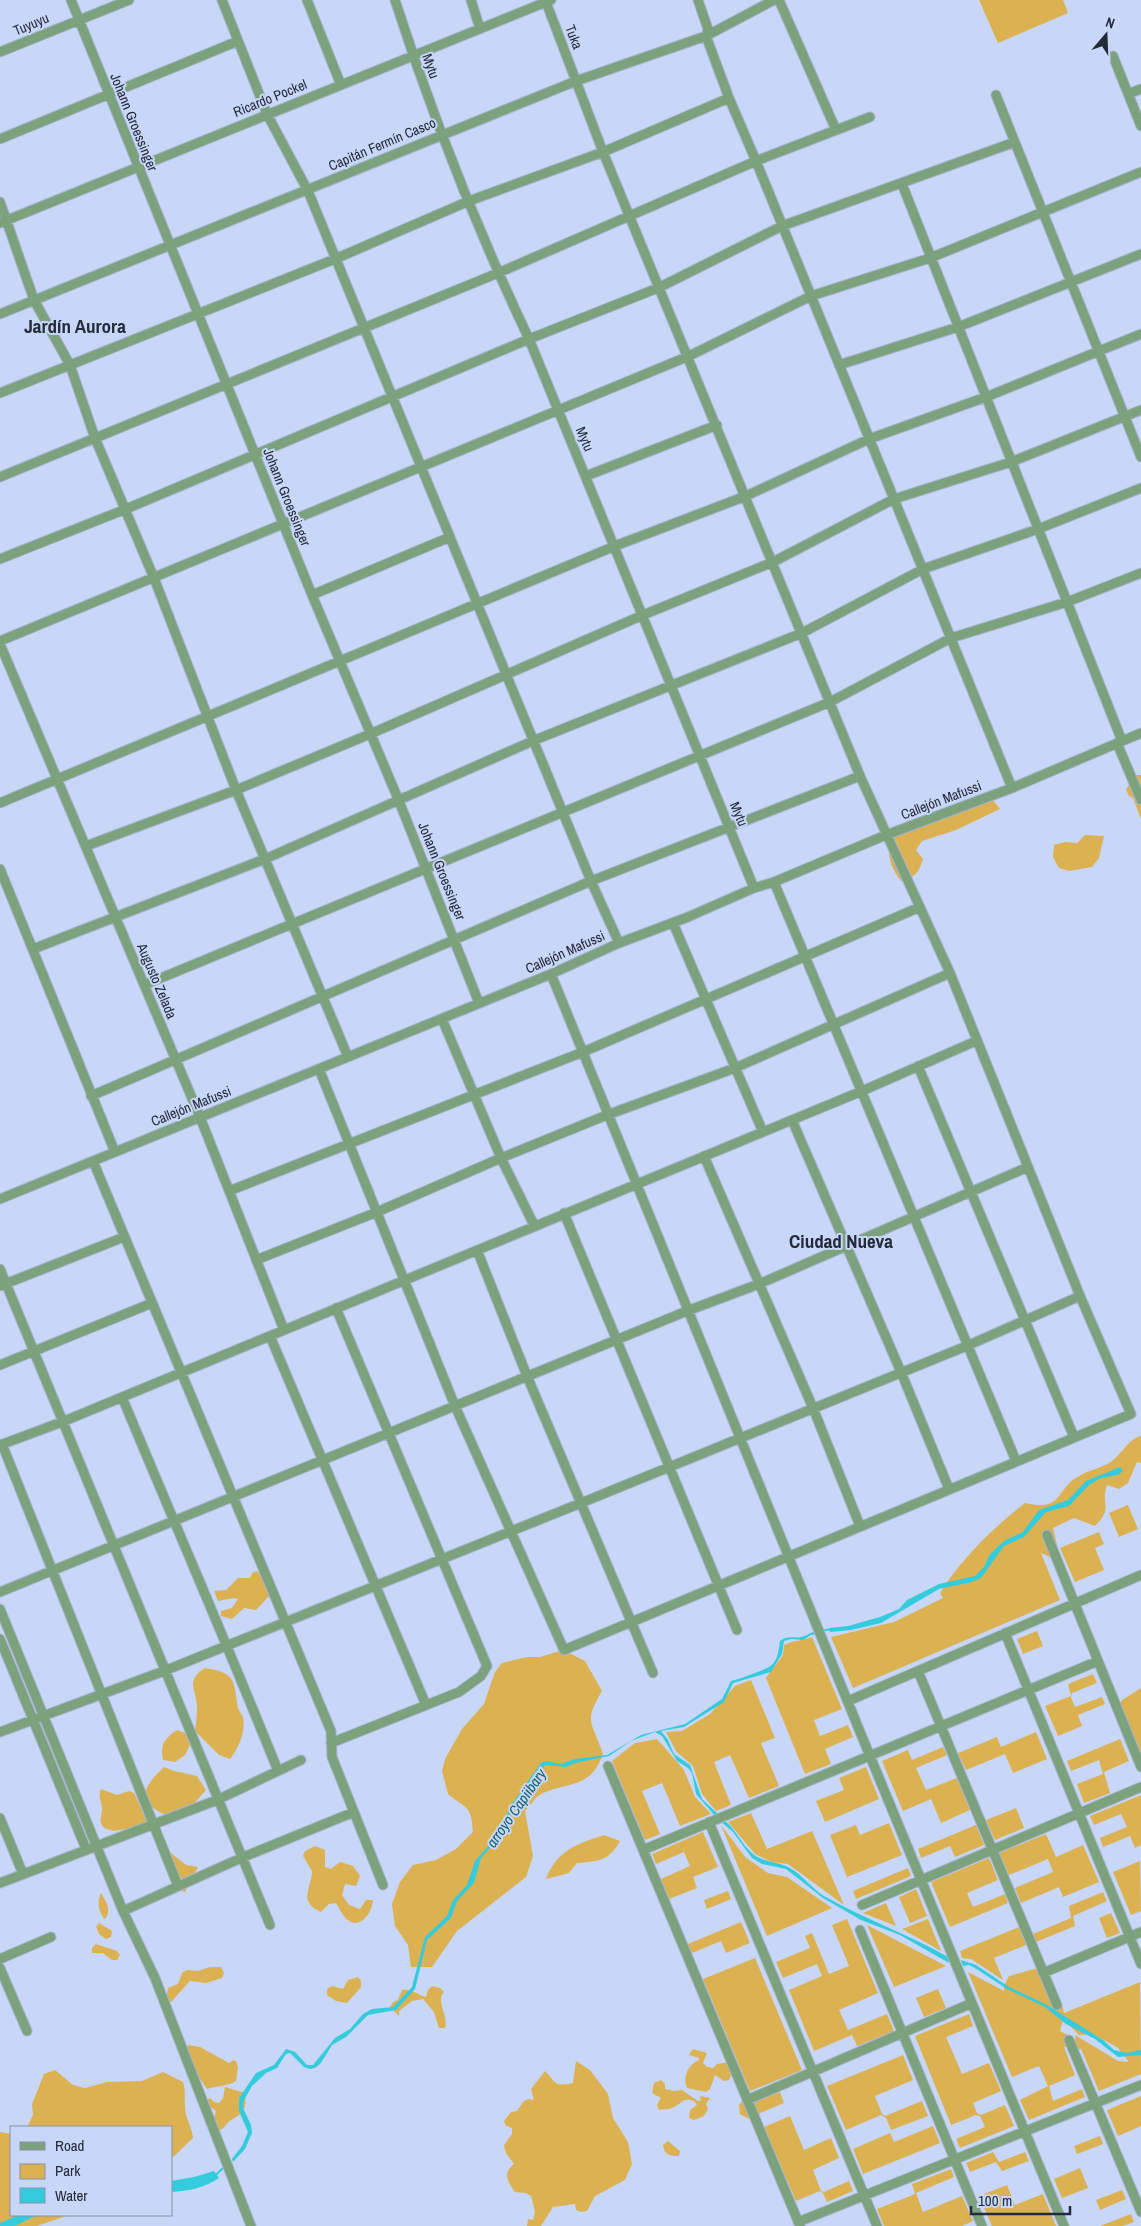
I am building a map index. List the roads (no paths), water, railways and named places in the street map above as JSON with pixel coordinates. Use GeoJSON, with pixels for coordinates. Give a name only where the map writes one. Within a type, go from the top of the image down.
{"type":"FeatureCollection","features":[{"type":"Feature","properties":{"kind":"street","name":"Johann Groessinger"},"geometry":{"type":"LineString","coordinates":[[71,0],[339,661],[399,801],[479,1003]]}},
{"type":"Feature","properties":{"kind":"street","name":"Tuyuyu"},"geometry":{"type":"LineString","coordinates":[[0,52],[129,0]]}},
{"type":"Feature","properties":{"kind":"street"},"geometry":{"type":"LineString","coordinates":[[222,0],[267,114],[308,191],[535,740],[591,881],[619,943]]}},
{"type":"Feature","properties":{"kind":"street"},"geometry":{"type":"LineString","coordinates":[[307,0],[341,85]]}},
{"type":"Feature","properties":{"kind":"street","name":"Mytu"},"geometry":{"type":"LineString","coordinates":[[395,0],[441,134],[498,273],[529,339],[673,685],[699,756],[754,888]]}},
{"type":"Feature","properties":{"kind":"street"},"geometry":{"type":"LineString","coordinates":[[471,0],[480,29]]}},
{"type":"Feature","properties":{"kind":"street"},"geometry":{"type":"LineString","coordinates":[[698,0],[708,29],[706,36],[728,98],[756,161],[1012,788]]}},
{"type":"Feature","properties":{"kind":"street","name":"Capitán Fermín Casco"},"geometry":{"type":"LineString","coordinates":[[0,314],[169,244],[308,191],[441,134],[576,81],[706,36],[774,0]]}},
{"type":"Feature","properties":{"kind":"street"},"geometry":{"type":"LineString","coordinates":[[779,0],[836,130]]}},
{"type":"Feature","properties":{"kind":"street","name":"Ricardo Pockel"},"geometry":{"type":"LineString","coordinates":[[4,222],[548,1]]}},
{"type":"Feature","properties":{"kind":"street","name":"Tuka"},"geometry":{"type":"LineString","coordinates":[[548,1],[603,152],[658,288],[717,425],[860,776],[886,835],[894,846],[950,973],[1080,1296],[1131,1414],[1074,1437]]}},
{"type":"Feature","properties":{"kind":"street"},"geometry":{"type":"LineString","coordinates":[[0,139],[238,41]]}},
{"type":"Feature","properties":{"kind":"street"},"geometry":{"type":"LineString","coordinates":[[1113,56],[1141,126]]}},
{"type":"Feature","properties":{"kind":"street"},"geometry":{"type":"LineString","coordinates":[[1128,94],[1141,89]]}},
{"type":"Feature","properties":{"kind":"street"},"geometry":{"type":"LineString","coordinates":[[996,95],[1141,457]]}},
{"type":"Feature","properties":{"kind":"street"},"geometry":{"type":"LineString","coordinates":[[0,393],[335,259],[469,201],[603,152],[728,98]]}},
{"type":"Feature","properties":{"kind":"street"},"geometry":{"type":"LineString","coordinates":[[0,477],[498,273],[756,161],[870,117]]}},
{"type":"Feature","properties":{"kind":"street"},"geometry":{"type":"LineString","coordinates":[[0,559],[126,509],[529,339],[658,288],[782,226],[1015,142]]}},
{"type":"Feature","properties":{"kind":"street"},"geometry":{"type":"LineString","coordinates":[[0,642],[421,465],[688,356],[811,296],[930,258],[1141,172]]}},
{"type":"Feature","properties":{"kind":"street"},"geometry":{"type":"LineString","coordinates":[[902,184],[1067,602],[1141,800]]}},
{"type":"Feature","properties":{"kind":"street"},"geometry":{"type":"LineString","coordinates":[[0,202],[4,222],[34,300],[70,365],[95,438],[154,578],[236,790],[348,1057]]}},
{"type":"Feature","properties":{"kind":"street"},"geometry":{"type":"LineString","coordinates":[[839,365],[958,327],[1141,254]]}},
{"type":"Feature","properties":{"kind":"street"},"geometry":{"type":"LineString","coordinates":[[0,803],[339,661],[479,605],[615,546],[746,496],[869,439],[986,397],[1141,334]]}},
{"type":"Feature","properties":{"kind":"street"},"geometry":{"type":"LineString","coordinates":[[86,846],[236,790],[643,615],[773,562],[894,499],[1011,462],[1141,410]]}},
{"type":"Feature","properties":{"kind":"street"},"geometry":{"type":"LineString","coordinates":[[586,476],[717,425]]}},
{"type":"Feature","properties":{"kind":"street"},"geometry":{"type":"LineString","coordinates":[[32,949],[265,859],[535,740],[802,633],[923,569],[1038,529],[1141,488]]}},
{"type":"Feature","properties":{"kind":"street"},"geometry":{"type":"LineString","coordinates":[[312,595],[450,537]]}},
{"type":"Feature","properties":{"kind":"street"},"geometry":{"type":"LineString","coordinates":[[144,985],[830,702],[951,638],[1067,602],[1141,573]]}},
{"type":"Feature","properties":{"kind":"street","name":"Augusto Zelada"},"geometry":{"type":"LineString","coordinates":[[0,642],[200,1117],[284,1330]]}},
{"type":"Feature","properties":{"kind":"street","name":"Callejón Mafussi"},"geometry":{"type":"LineString","coordinates":[[0,1199],[551,974],[619,943],[674,923],[754,888],[774,882],[886,835],[1012,788],[1141,733]]}},
{"type":"Feature","properties":{"kind":"street"},"geometry":{"type":"LineString","coordinates":[[91,1096],[591,881],[860,776]]}},
{"type":"Feature","properties":{"kind":"street"},"geometry":{"type":"LineString","coordinates":[[0,869],[115,1152]]}},
{"type":"Feature","properties":{"kind":"street"},"geometry":{"type":"LineString","coordinates":[[774,882],[1016,1461]]}},
{"type":"Feature","properties":{"kind":"street"},"geometry":{"type":"LineString","coordinates":[[229,1191],[583,1052],[920,907]]}},
{"type":"Feature","properties":{"kind":"street"},"geometry":{"type":"LineString","coordinates":[[674,923],[763,1132]]}},
{"type":"Feature","properties":{"kind":"street"},"geometry":{"type":"LineString","coordinates":[[256,1260],[377,1212],[501,1158],[607,1115],[735,1068],[950,973]]}},
{"type":"Feature","properties":{"kind":"street"},"geometry":{"type":"LineString","coordinates":[[551,974],[738,1438],[819,1629],[1064,2226]]}},
{"type":"Feature","properties":{"kind":"street"},"geometry":{"type":"LineString","coordinates":[[442,1019],[501,1158],[534,1225]]}},
{"type":"Feature","properties":{"kind":"street"},"geometry":{"type":"LineString","coordinates":[[178,1886],[54,1570],[1,1444],[62,1422],[534,1225],[636,1185],[862,1091],[976,1041]]}},
{"type":"Feature","properties":{"kind":"street"},"geometry":{"type":"LineString","coordinates":[[319,1069],[455,1406],[564,1650],[1074,1437],[918,1066]]}},
{"type":"Feature","properties":{"kind":"street"},"geometry":{"type":"LineString","coordinates":[[792,1120],[901,1372],[949,1489]]}},
{"type":"Feature","properties":{"kind":"street"},"geometry":{"type":"LineString","coordinates":[[704,1156],[813,1408],[860,1526]]}},
{"type":"Feature","properties":{"kind":"street"},"geometry":{"type":"LineString","coordinates":[[93,1161],[331,1731],[332,1757],[383,1885]]}},
{"type":"Feature","properties":{"kind":"street"},"geometry":{"type":"LineString","coordinates":[[0,1592],[687,1311],[759,1284],[846,1248],[1028,1167]]}},
{"type":"Feature","properties":{"kind":"street"},"geometry":{"type":"LineString","coordinates":[[564,1213],[737,1630]]}},
{"type":"Feature","properties":{"kind":"street"},"geometry":{"type":"LineString","coordinates":[[3,1285],[124,1237]]}},
{"type":"Feature","properties":{"kind":"street"},"geometry":{"type":"LineString","coordinates":[[477,1250],[527,1376],[653,1673]]}},
{"type":"Feature","properties":{"kind":"street"},"geometry":{"type":"LineString","coordinates":[[0,1269],[3,1285],[34,1351],[270,1925]]}},
{"type":"Feature","properties":{"kind":"street"},"geometry":{"type":"LineString","coordinates":[[0,1732],[164,1671],[581,1503],[969,1345],[1080,1296]]}},
{"type":"Feature","properties":{"kind":"street"},"geometry":{"type":"LineString","coordinates":[[0,1365],[152,1303]]}},
{"type":"Feature","properties":{"kind":"street"},"geometry":{"type":"LineString","coordinates":[[331,1743],[459,1692],[481,1676],[487,1666],[440,1559],[336,1308]]}},
{"type":"Feature","properties":{"kind":"street"},"geometry":{"type":"LineString","coordinates":[[270,1336],[426,1706]]}},
{"type":"Feature","properties":{"kind":"street"},"geometry":{"type":"LineString","coordinates":[[122,1397],[173,1521],[228,1645],[278,1771]]}},
{"type":"Feature","properties":{"kind":"street"},"geometry":{"type":"LineString","coordinates":[[1047,1535],[1141,1767]]}},
{"type":"Feature","properties":{"kind":"street"},"geometry":{"type":"LineString","coordinates":[[848,1701],[1141,1575]]}},
{"type":"Feature","properties":{"kind":"street"},"geometry":{"type":"LineString","coordinates":[[0,1609],[123,1911],[155,1978],[251,2226]]}},
{"type":"Feature","properties":{"kind":"street"},"geometry":{"type":"LineString","coordinates":[[1005,1633],[1141,1964]]}},
{"type":"Feature","properties":{"kind":"street"},"geometry":{"type":"LineString","coordinates":[[0,1639],[86,1849]]}},
{"type":"Feature","properties":{"kind":"street"},"geometry":{"type":"LineString","coordinates":[[642,1850],[1098,1661]]}},
{"type":"Feature","properties":{"kind":"street"},"geometry":{"type":"LineString","coordinates":[[918,1671],[1057,2005]]}},
{"type":"Feature","properties":{"kind":"street"},"geometry":{"type":"LineString","coordinates":[[0,1882],[217,1800],[301,1760]]}},
{"type":"Feature","properties":{"kind":"street"},"geometry":{"type":"LineString","coordinates":[[608,1766],[799,2224],[1141,2085]]}},
{"type":"Feature","properties":{"kind":"street"},"geometry":{"type":"LineString","coordinates":[[862,1905],[1141,1787]]}},
{"type":"Feature","properties":{"kind":"street"},"geometry":{"type":"LineString","coordinates":[[123,1911],[241,1858],[354,1812]]}},
{"type":"Feature","properties":{"kind":"street"},"geometry":{"type":"LineString","coordinates":[[0,1818],[23,1874]]}},
{"type":"Feature","properties":{"kind":"street"},"geometry":{"type":"LineString","coordinates":[[716,1819],[813,2072],[877,2226]]}},
{"type":"Feature","properties":{"kind":"street"},"geometry":{"type":"LineString","coordinates":[[860,1930],[982,2226]]}},
{"type":"Feature","properties":{"kind":"street"},"geometry":{"type":"LineString","coordinates":[[1044,1973],[1141,1932]]}},
{"type":"Feature","properties":{"kind":"street"},"geometry":{"type":"LineString","coordinates":[[0,1959],[50,1937]]}},
{"type":"Feature","properties":{"kind":"street"},"geometry":{"type":"LineString","coordinates":[[0,1968],[27,2031]]}},
{"type":"Feature","properties":{"kind":"street"},"geometry":{"type":"LineString","coordinates":[[747,2100],[972,2004]]}},
{"type":"Feature","properties":{"kind":"street"},"geometry":{"type":"LineString","coordinates":[[1069,2040],[1141,2212]]}},
{"type":"Feature","properties":{"kind":"water"},"geometry":{"type":"Polygon","coordinates":[[[1120,1467],[1123,1471],[1118,1475],[1101,1478],[1089,1485],[1069,1506],[1046,1512],[1024,1537],[1004,1546],[981,1578],[972,1582],[939,1589],[881,1623],[851,1630],[830,1632],[829,1628],[848,1626],[880,1617],[899,1609],[907,1600],[939,1584],[975,1576],[984,1567],[990,1554],[1004,1541],[1023,1532],[1039,1510],[1068,1500],[1086,1481],[1120,1467]]]}},
{"type":"Feature","properties":{"kind":"water"},"geometry":{"type":"Polygon","coordinates":[[[816,1631],[817,1634],[803,1640],[791,1639],[784,1641],[782,1654],[771,1672],[733,1683],[724,1702],[684,1727],[661,1731],[668,1740],[674,1754],[690,1765],[702,1799],[719,1815],[716,1817],[696,1794],[692,1773],[677,1761],[662,1736],[655,1732],[631,1741],[609,1756],[575,1763],[566,1767],[545,1765],[507,1820],[506,1830],[481,1858],[474,1883],[457,1901],[451,1918],[427,1940],[415,1989],[396,2010],[368,2015],[346,2037],[332,2045],[321,2063],[315,2068],[304,2067],[290,2053],[286,2054],[277,2068],[266,2073],[252,2086],[244,2100],[243,2108],[251,2125],[252,2133],[245,2149],[233,2162],[232,2159],[242,2146],[248,2132],[239,2111],[239,2098],[256,2073],[274,2065],[286,2049],[295,2052],[307,2065],[313,2065],[335,2038],[350,2029],[363,2014],[372,2009],[393,2007],[412,1987],[425,1937],[447,1916],[453,1900],[467,1885],[475,1861],[500,1833],[510,1807],[541,1763],[546,1761],[561,1764],[575,1759],[607,1755],[641,1735],[685,1724],[722,1699],[731,1681],[762,1671],[771,1666],[778,1654],[780,1641],[786,1638],[801,1637],[816,1631]]]}},
{"type":"Feature","properties":{"kind":"water"},"geometry":{"type":"Polygon","coordinates":[[[723,1819],[757,1857],[788,1867],[798,1873],[824,1896],[948,1957],[949,1963],[900,1935],[861,1920],[823,1898],[786,1869],[762,1864],[752,1858],[733,1832],[720,1821],[723,1819]]]}},
{"type":"Feature","properties":{"kind":"water"},"geometry":{"type":"Polygon","coordinates":[[[961,1960],[976,1965],[1009,1987],[1047,2005],[1103,2040],[1114,2050],[1127,2053],[1141,2050],[1141,2055],[1118,2057],[1095,2039],[1066,2024],[1045,2007],[1007,1989],[969,1965],[963,1966],[961,1960]]]}},
{"type":"Feature","properties":{"kind":"water"},"geometry":{"type":"Polygon","coordinates":[[[214,2171],[219,2178],[202,2187],[172,2192],[172,2181],[214,2171]]]}},
{"type":"Feature","properties":{"kind":"water"},"geometry":{"type":"Polygon","coordinates":[[[16,2216],[35,2216],[15,2226],[0,2226],[0,2223],[16,2216]]]}},
{"type":"Feature","properties":{"kind":"waterway","name":"arroyo Capiibary"},"geometry":{"type":"LineString","coordinates":[[821,1631],[831,1629]]}},
{"type":"Feature","properties":{"kind":"waterway","name":"arroyo Capiibary"},"geometry":{"type":"LineString","coordinates":[[215,2176],[224,2167]]}},
{"type":"Feature","properties":{"kind":"district","name":"Jardín Aurora"},"geometry":{"type":"Point","coordinates":[75,326]}},
{"type":"Feature","properties":{"kind":"district","name":"Ciudad Nueva"},"geometry":{"type":"Point","coordinates":[841,1241]}}]}
